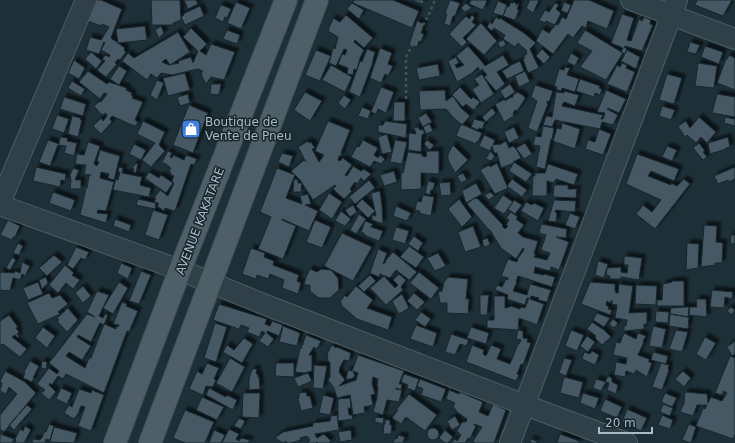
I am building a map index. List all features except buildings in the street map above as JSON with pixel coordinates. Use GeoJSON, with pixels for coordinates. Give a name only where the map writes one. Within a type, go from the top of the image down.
{"type":"FeatureCollection","features":[{"type":"Feature","properties":{"kind":"main road","name":"AVENUE KAKATARE"},"geometry":{"type":"LineString","coordinates":[[115,443],[180,270],[286,0]]}},
{"type":"Feature","properties":{"kind":"main road"},"geometry":{"type":"LineString","coordinates":[[150,443],[317,0]]}},
{"type":"Feature","properties":{"kind":"street"},"geometry":{"type":"LineString","coordinates":[[86,0],[0,204],[180,270],[263,304],[627,443]]}},
{"type":"Feature","properties":{"kind":"street"},"geometry":{"type":"LineString","coordinates":[[631,0],[674,7],[735,38]]}},
{"type":"Feature","properties":{"kind":"street"},"geometry":{"type":"LineString","coordinates":[[510,443],[674,7]]}},
{"type":"Feature","properties":{"kind":"path"},"geometry":{"type":"LineString","coordinates":[[406,99],[406,57],[435,0]]}},
{"type":"Feature","properties":{"kind":"place","name":"Boutique de Vente de Pneu"},"geometry":{"type":"Point","coordinates":[191,129]}}]}
